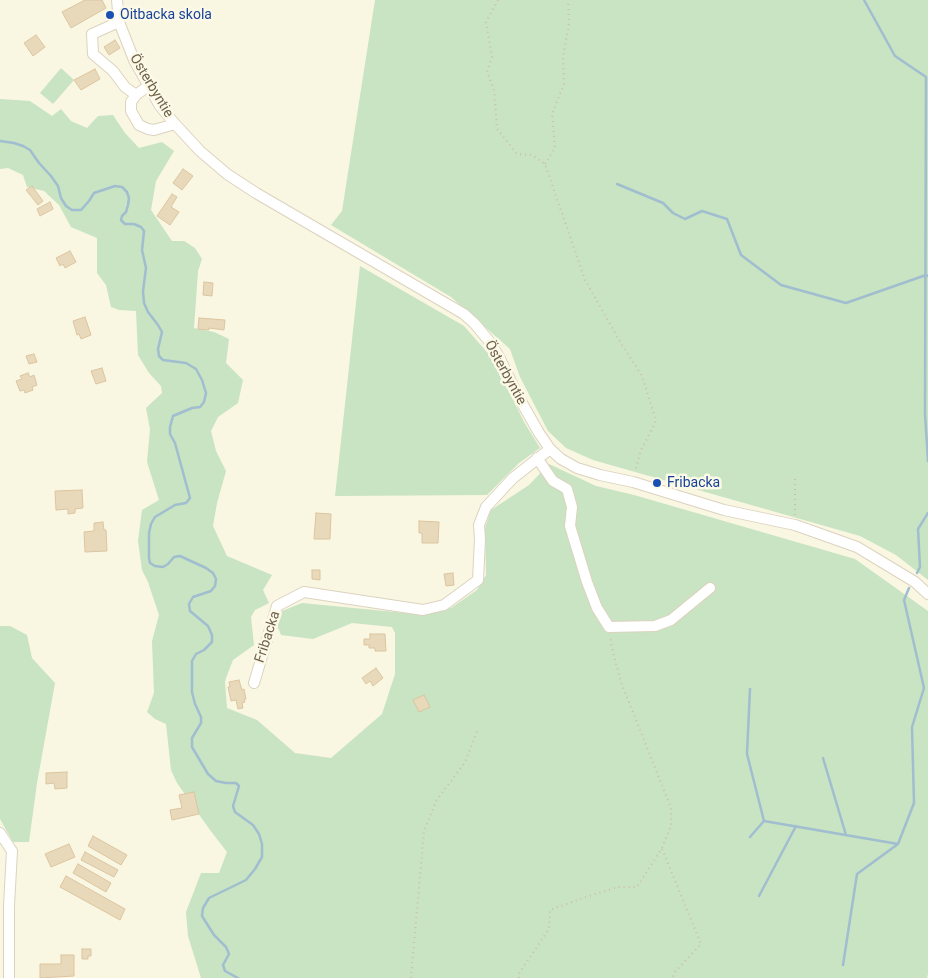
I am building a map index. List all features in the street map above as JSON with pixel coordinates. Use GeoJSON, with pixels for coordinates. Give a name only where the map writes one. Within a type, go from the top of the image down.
{"type":"FeatureCollection","features":[{"type":"Feature","properties":{"kind":"street","name":"Österbyntie"},"geometry":{"type":"LineString","coordinates":[[117,0],[120,22],[134,60],[148,86],[160,106],[200,150],[227,174],[256,193],[464,314],[489,341],[538,433],[550,449],[561,459],[577,468],[600,476],[632,482],[724,510],[794,525],[857,547],[915,582],[928,594]]}},
{"type":"Feature","properties":{"kind":"street"},"geometry":{"type":"LineString","coordinates":[[120,22],[92,34],[93,54],[113,70],[125,87],[136,95]]}},
{"type":"Feature","properties":{"kind":"street"},"geometry":{"type":"LineString","coordinates":[[148,86],[136,95],[131,102],[132,111],[139,125],[148,130],[154,130],[175,124]]}},
{"type":"Feature","properties":{"kind":"street","name":"Fribacka"},"geometry":{"type":"LineString","coordinates":[[254,683],[277,606],[304,592],[423,610],[444,605],[478,580],[479,524],[486,507],[513,478],[550,449]]}},
{"type":"Feature","properties":{"kind":"street"},"geometry":{"type":"LineString","coordinates":[[538,458],[553,481],[567,489],[572,507],[570,526],[586,582],[597,608],[609,628],[655,626],[671,620],[710,588]]}},
{"type":"Feature","properties":{"kind":"street"},"geometry":{"type":"LineString","coordinates":[[0,833],[12,851],[10,978]]}},
{"type":"Feature","properties":{"kind":"path"},"geometry":{"type":"LineString","coordinates":[[498,0],[486,22],[492,57],[487,72],[494,89],[496,128],[517,154],[532,155],[545,164],[585,280],[614,332],[642,376],[656,421],[641,450],[632,482]]}},
{"type":"Feature","properties":{"kind":"path"},"geometry":{"type":"LineString","coordinates":[[545,164],[555,148],[552,114],[564,84],[563,56],[569,25],[568,0]]}},
{"type":"Feature","properties":{"kind":"path"},"geometry":{"type":"LineString","coordinates":[[794,525],[795,476]]}},
{"type":"Feature","properties":{"kind":"path"},"geometry":{"type":"LineString","coordinates":[[519,978],[518,975],[549,929],[550,910],[618,887],[637,887],[662,849],[671,826],[670,808],[622,682],[614,656],[609,628]]}},
{"type":"Feature","properties":{"kind":"path"},"geometry":{"type":"LineString","coordinates":[[411,978],[424,831],[436,801],[464,762],[478,729]]}},
{"type":"Feature","properties":{"kind":"path"},"geometry":{"type":"LineString","coordinates":[[662,849],[701,944],[674,973],[673,978]]}},
{"type":"Feature","properties":{"kind":"green space"},"geometry":{"type":"Polygon","coordinates":[[[375,0],[928,0],[928,580],[896,555],[860,536],[593,460],[566,448],[548,431],[520,377],[510,349],[451,297],[331,225],[342,211],[375,0]]]}},
{"type":"Feature","properties":{"kind":"green space"},"geometry":{"type":"Polygon","coordinates":[[[61,68],[74,80],[53,104],[40,93],[61,68]]]}},
{"type":"Feature","properties":{"kind":"green space"},"geometry":{"type":"Polygon","coordinates":[[[0,99],[30,101],[52,116],[61,109],[71,121],[87,128],[98,116],[113,115],[125,133],[139,148],[162,142],[174,151],[156,181],[151,210],[172,241],[184,241],[195,248],[202,259],[198,271],[194,328],[214,332],[229,339],[226,363],[243,380],[238,403],[218,417],[211,431],[216,451],[226,471],[213,526],[227,556],[272,575],[263,590],[269,603],[255,610],[251,617],[254,645],[233,660],[226,678],[227,708],[257,720],[295,753],[331,758],[382,714],[395,674],[395,633],[392,627],[352,623],[313,639],[281,635],[277,625],[282,611],[302,603],[426,615],[451,608],[477,590],[486,575],[485,528],[491,510],[529,485],[549,464],[596,486],[634,495],[855,559],[928,611],[927,978],[201,978],[188,936],[186,912],[201,873],[219,873],[227,852],[177,783],[171,770],[166,724],[155,719],[147,712],[154,693],[152,641],[159,615],[142,570],[138,541],[142,510],[159,500],[147,462],[150,429],[146,408],[162,393],[161,386],[149,373],[138,355],[136,311],[119,310],[111,307],[106,285],[97,273],[97,238],[71,227],[59,205],[44,191],[27,187],[23,175],[8,168],[0,169],[0,99]]]}},
{"type":"Feature","properties":{"kind":"green space"},"geometry":{"type":"Polygon","coordinates":[[[360,266],[464,326],[493,359],[524,422],[540,448],[519,463],[487,495],[335,496],[360,266]]]}},
{"type":"Feature","properties":{"kind":"green space"},"geometry":{"type":"Polygon","coordinates":[[[0,626],[10,626],[27,635],[32,658],[55,683],[37,783],[29,842],[13,842],[0,819],[0,626]]]}},
{"type":"Feature","properties":{"kind":"building"},"geometry":{"type":"Polygon","coordinates":[[[85,0],[102,0],[106,8],[71,28],[62,12],[85,0]]]}},
{"type":"Feature","properties":{"kind":"building"},"geometry":{"type":"Polygon","coordinates":[[[36,35],[45,47],[33,56],[24,43],[36,35]]]}},
{"type":"Feature","properties":{"kind":"building"},"geometry":{"type":"Polygon","coordinates":[[[115,40],[120,48],[109,55],[104,47],[115,40]]]}},
{"type":"Feature","properties":{"kind":"building"},"geometry":{"type":"Polygon","coordinates":[[[95,69],[100,79],[81,90],[74,80],[95,69]]]}},
{"type":"Feature","properties":{"kind":"building"},"geometry":{"type":"Polygon","coordinates":[[[183,169],[193,176],[182,190],[173,183],[183,169]]]}},
{"type":"Feature","properties":{"kind":"building"},"geometry":{"type":"Polygon","coordinates":[[[32,186],[43,201],[38,205],[26,190],[32,186]]]}},
{"type":"Feature","properties":{"kind":"building"},"geometry":{"type":"Polygon","coordinates":[[[172,194],[177,197],[171,207],[179,212],[170,225],[157,216],[172,194]]]}},
{"type":"Feature","properties":{"kind":"building"},"geometry":{"type":"Polygon","coordinates":[[[50,202],[53,209],[40,216],[37,209],[50,202]]]}},
{"type":"Feature","properties":{"kind":"building"},"geometry":{"type":"Polygon","coordinates":[[[70,251],[76,262],[65,268],[63,264],[60,266],[56,258],[70,251]]]}},
{"type":"Feature","properties":{"kind":"building"},"geometry":{"type":"Polygon","coordinates":[[[204,282],[213,283],[212,296],[203,295],[204,282]]]}},
{"type":"Feature","properties":{"kind":"building"},"geometry":{"type":"Polygon","coordinates":[[[85,317],[91,335],[81,339],[79,334],[77,335],[73,321],[85,317]]]}},
{"type":"Feature","properties":{"kind":"building"},"geometry":{"type":"Polygon","coordinates":[[[199,318],[225,320],[224,330],[198,329],[199,318]]]}},
{"type":"Feature","properties":{"kind":"building"},"geometry":{"type":"Polygon","coordinates":[[[34,354],[37,362],[29,364],[26,356],[34,354]]]}},
{"type":"Feature","properties":{"kind":"building"},"geometry":{"type":"Polygon","coordinates":[[[102,368],[106,381],[96,384],[91,371],[102,368]]]}},
{"type":"Feature","properties":{"kind":"building"},"geometry":{"type":"Polygon","coordinates":[[[28,373],[30,377],[34,375],[37,385],[32,387],[33,390],[25,393],[24,390],[20,391],[16,381],[22,379],[20,376],[28,373]]]}},
{"type":"Feature","properties":{"kind":"building"},"geometry":{"type":"Polygon","coordinates":[[[82,490],[83,508],[75,509],[75,513],[68,514],[68,509],[56,510],[55,491],[82,490]]]}},
{"type":"Feature","properties":{"kind":"building"},"geometry":{"type":"Polygon","coordinates":[[[316,513],[331,514],[330,539],[314,539],[316,513]]]}},
{"type":"Feature","properties":{"kind":"building"},"geometry":{"type":"Polygon","coordinates":[[[419,521],[439,522],[438,543],[422,543],[422,533],[419,533],[419,521]]]}},
{"type":"Feature","properties":{"kind":"building"},"geometry":{"type":"Polygon","coordinates":[[[103,522],[104,530],[106,530],[107,551],[85,552],[84,532],[94,531],[94,523],[103,522]]]}},
{"type":"Feature","properties":{"kind":"building"},"geometry":{"type":"Polygon","coordinates":[[[312,570],[320,570],[320,580],[312,579],[312,570]]]}},
{"type":"Feature","properties":{"kind":"building"},"geometry":{"type":"Polygon","coordinates":[[[453,573],[454,585],[446,586],[444,574],[453,573]]]}},
{"type":"Feature","properties":{"kind":"building"},"geometry":{"type":"Polygon","coordinates":[[[370,634],[385,634],[386,651],[375,651],[375,648],[369,648],[369,645],[364,645],[364,639],[370,639],[370,634]]]}},
{"type":"Feature","properties":{"kind":"building"},"geometry":{"type":"Polygon","coordinates":[[[376,668],[383,678],[373,686],[370,681],[366,684],[362,678],[376,668]]]}},
{"type":"Feature","properties":{"kind":"building"},"geometry":{"type":"Polygon","coordinates":[[[239,680],[242,690],[244,689],[246,699],[242,703],[243,708],[238,709],[236,700],[231,701],[228,687],[230,687],[229,682],[239,680]]]}},
{"type":"Feature","properties":{"kind":"building"},"geometry":{"type":"Polygon","coordinates":[[[424,695],[430,707],[419,712],[413,700],[424,695]]]}},
{"type":"Feature","properties":{"kind":"building"},"geometry":{"type":"Polygon","coordinates":[[[67,772],[67,788],[55,789],[54,783],[46,784],[46,773],[67,772]]]}},
{"type":"Feature","properties":{"kind":"building"},"geometry":{"type":"Polygon","coordinates":[[[194,792],[199,814],[172,820],[170,810],[182,808],[179,795],[194,792]]]}},
{"type":"Feature","properties":{"kind":"building"},"geometry":{"type":"Polygon","coordinates":[[[93,836],[127,855],[121,865],[88,846],[93,836]]]}},
{"type":"Feature","properties":{"kind":"building"},"geometry":{"type":"Polygon","coordinates":[[[69,844],[75,857],[51,867],[45,854],[69,844]]]}},
{"type":"Feature","properties":{"kind":"building"},"geometry":{"type":"Polygon","coordinates":[[[85,852],[118,870],[114,877],[81,860],[85,852]]]}},
{"type":"Feature","properties":{"kind":"building"},"geometry":{"type":"Polygon","coordinates":[[[78,864],[111,883],[106,892],[73,873],[78,864]]]}},
{"type":"Feature","properties":{"kind":"building"},"geometry":{"type":"Polygon","coordinates":[[[66,876],[125,909],[120,920],[60,887],[66,876]]]}},
{"type":"Feature","properties":{"kind":"building"},"geometry":{"type":"Polygon","coordinates":[[[82,949],[91,949],[91,956],[88,956],[88,959],[82,959],[82,949]]]}},
{"type":"Feature","properties":{"kind":"building"},"geometry":{"type":"Polygon","coordinates":[[[61,955],[74,955],[74,976],[40,978],[40,964],[61,964],[61,955]]]}},
{"type":"Feature","properties":{"kind":"waterway"},"geometry":{"type":"LineString","coordinates":[[864,0],[895,56],[926,77],[925,414],[928,461]]}},
{"type":"Feature","properties":{"kind":"waterway"},"geometry":{"type":"LineString","coordinates":[[0,141],[14,143],[30,150],[58,186],[61,198],[66,206],[72,210],[81,210],[94,193],[115,186],[122,187],[127,192],[129,198],[128,205],[121,220],[125,224],[134,224],[141,227],[144,231],[142,250],[146,268],[143,291],[144,303],[162,332],[158,349],[159,356],[163,360],[186,363],[196,369],[206,393],[204,402],[200,407],[192,408],[173,416],[170,434],[175,443],[190,498],[186,503],[175,505],[155,517],[149,533],[149,558],[150,563],[163,567],[174,557],[180,556],[206,568],[213,573],[216,579],[215,586],[211,591],[193,597],[189,604],[190,611],[208,626],[212,635],[212,642],[204,650],[196,654],[192,661],[192,692],[201,717],[201,723],[192,738],[192,747],[208,774],[216,781],[236,783],[239,786],[233,806],[235,812],[253,825],[259,834],[262,844],[262,857],[246,880],[209,898],[203,908],[202,916],[214,935],[226,947],[229,954],[223,965],[225,971],[238,978]]}},
{"type":"Feature","properties":{"kind":"waterway"},"geometry":{"type":"LineString","coordinates":[[617,184],[663,203],[673,213],[685,219],[702,211],[727,219],[741,255],[781,285],[846,303],[926,275],[928,276]]}},
{"type":"Feature","properties":{"kind":"waterway"},"geometry":{"type":"LineString","coordinates":[[917,573],[920,567],[918,529],[928,513]]}},
{"type":"Feature","properties":{"kind":"waterway"},"geometry":{"type":"LineString","coordinates":[[843,965],[857,874],[898,844],[914,803],[912,727],[924,688],[904,600],[909,588]]}},
{"type":"Feature","properties":{"kind":"waterway"},"geometry":{"type":"LineString","coordinates":[[750,689],[747,754],[764,821],[898,844]]}},
{"type":"Feature","properties":{"kind":"waterway"},"geometry":{"type":"LineString","coordinates":[[823,758],[846,835]]}},
{"type":"Feature","properties":{"kind":"waterway"},"geometry":{"type":"LineString","coordinates":[[750,837],[764,821]]}},
{"type":"Feature","properties":{"kind":"waterway"},"geometry":{"type":"LineString","coordinates":[[759,896],[796,826]]}},
{"type":"Feature","properties":{"kind":"place","name":"Oitbacka skola"},"geometry":{"type":"Point","coordinates":[110,15]}},
{"type":"Feature","properties":{"kind":"place","name":"Fribacka"},"geometry":{"type":"Point","coordinates":[657,483]}}]}
